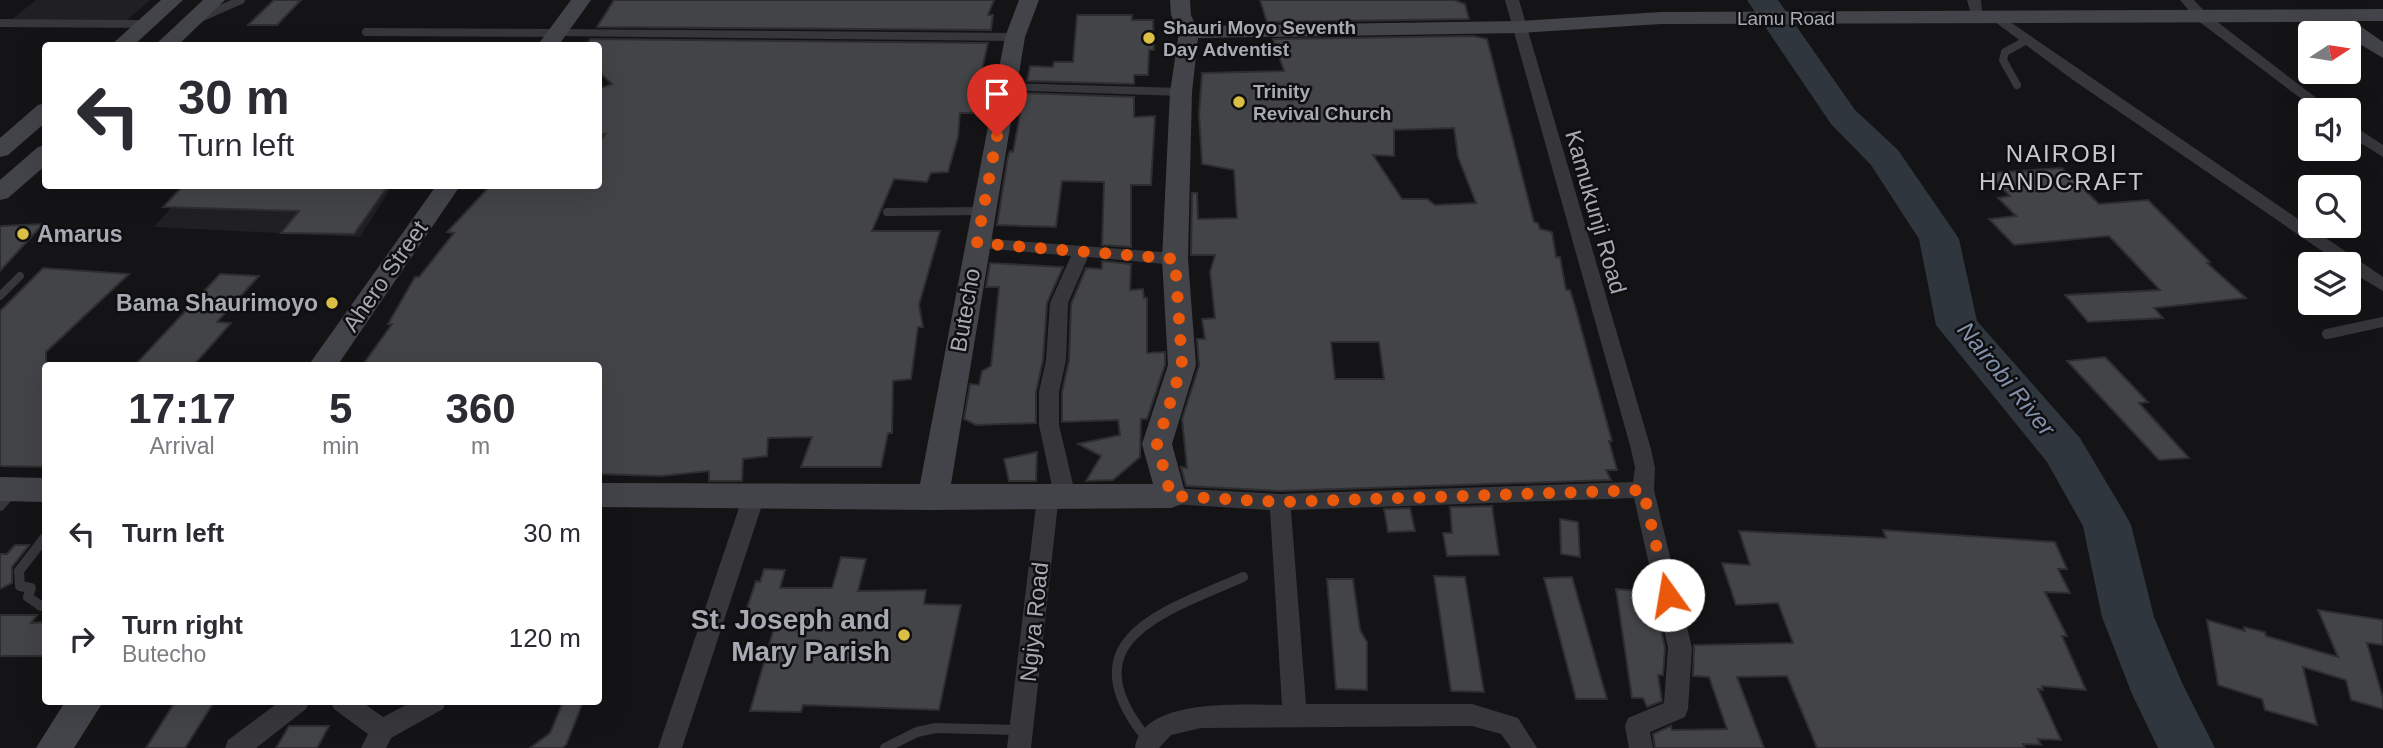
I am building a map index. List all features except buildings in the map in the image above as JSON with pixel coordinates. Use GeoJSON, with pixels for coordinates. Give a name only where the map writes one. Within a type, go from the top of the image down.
{"type":"FeatureCollection","features":[{"type":"Feature","properties":{"kind":"street"},"geometry":{"type":"LineString","coordinates":[[125,42],[173,0]]}},
{"type":"Feature","properties":{"kind":"street"},"geometry":{"type":"LineString","coordinates":[[168,42],[215,0]]}},
{"type":"Feature","properties":{"kind":"street"},"geometry":{"type":"LineString","coordinates":[[552,39],[581,0]]}},
{"type":"Feature","properties":{"kind":"street","name":"Butecho"},"geometry":{"type":"LineString","coordinates":[[933,498],[1015,37],[1028,0]]}},
{"type":"Feature","properties":{"kind":"street"},"geometry":{"type":"LineString","coordinates":[[1171,496],[1157,444],[1182,365],[1175,259],[1181,92],[1189,32],[1181,15],[1180,0]]}},
{"type":"Feature","properties":{"kind":"street","name":"Kamukunji Road"},"geometry":{"type":"LineString","coordinates":[[1512,0],[1645,468],[1643,490],[1680,648],[1676,709],[1637,726],[1642,748]]}},
{"type":"Feature","properties":{"kind":"street"},"geometry":{"type":"LineString","coordinates":[[2187,0],[2202,17],[2309,98]]}},
{"type":"Feature","properties":{"kind":"street"},"geometry":{"type":"LineString","coordinates":[[2315,0],[2331,16],[2383,52]]}},
{"type":"Feature","properties":{"kind":"street","name":"Lamu Road"},"geometry":{"type":"LineString","coordinates":[[1189,32],[1520,27],[1661,19],[1976,10],[2000,19],[2383,15]]}},
{"type":"Feature","properties":{"kind":"street"},"geometry":{"type":"LineString","coordinates":[[2000,19],[2383,285]]}},
{"type":"Feature","properties":{"kind":"street"},"geometry":{"type":"LineString","coordinates":[[0,23],[146,24]]}},
{"type":"Feature","properties":{"kind":"street"},"geometry":{"type":"LineString","coordinates":[[552,39],[1015,37]]}},
{"type":"Feature","properties":{"kind":"street"},"geometry":{"type":"LineString","coordinates":[[1006,87],[1181,92]]}},
{"type":"Feature","properties":{"kind":"street"},"geometry":{"type":"LineString","coordinates":[[0,150],[42,113]]}},
{"type":"Feature","properties":{"kind":"street"},"geometry":{"type":"LineString","coordinates":[[2361,136],[2383,152]]}},
{"type":"Feature","properties":{"kind":"street"},"geometry":{"type":"LineString","coordinates":[[0,193],[42,156]]}},
{"type":"Feature","properties":{"kind":"street","name":"Ahero Street"},"geometry":{"type":"LineString","coordinates":[[325,362],[446,189]]}},
{"type":"Feature","properties":{"kind":"street"},"geometry":{"type":"LineString","coordinates":[[977,243],[1175,259]]}},
{"type":"Feature","properties":{"kind":"street","name":"Ngiya Road"},"geometry":{"type":"LineString","coordinates":[[1020,739],[1057,497],[1049,425],[1049,392],[1056,360],[1059,303],[1082,251]]}},
{"type":"Feature","properties":{"kind":"street"},"geometry":{"type":"LineString","coordinates":[[5,494],[42,490]]}},
{"type":"Feature","properties":{"kind":"street"},"geometry":{"type":"LineString","coordinates":[[602,495],[933,498],[1171,496],[1280,502],[1643,490]]}},
{"type":"Feature","properties":{"kind":"street"},"geometry":{"type":"LineString","coordinates":[[670,748],[754,496]]}},
{"type":"Feature","properties":{"kind":"street"},"geometry":{"type":"LineString","coordinates":[[1280,502],[1295,715]]}},
{"type":"Feature","properties":{"kind":"street"},"geometry":{"type":"LineString","coordinates":[[54,748],[83,705]]}},
{"type":"Feature","properties":{"kind":"street"},"geometry":{"type":"LineString","coordinates":[[236,748],[293,705]]}},
{"type":"Feature","properties":{"kind":"street"},"geometry":{"type":"LineString","coordinates":[[346,705],[377,739],[429,705]]}},
{"type":"Feature","properties":{"kind":"street"},"geometry":{"type":"LineString","coordinates":[[1148,744],[1164,726],[1201,717],[1472,715],[1509,726],[1525,748]]}},
{"type":"Feature","properties":{"kind":"lane"},"geometry":{"type":"LineString","coordinates":[[190,22],[241,0]]}},
{"type":"Feature","properties":{"kind":"lane"},"geometry":{"type":"LineString","coordinates":[[366,32],[552,39]]}},
{"type":"Feature","properties":{"kind":"lane"},"geometry":{"type":"LineString","coordinates":[[2017,85],[2003,61],[2005,52],[2027,40]]}},
{"type":"Feature","properties":{"kind":"lane"},"geometry":{"type":"LineString","coordinates":[[887,212],[983,211]]}},
{"type":"Feature","properties":{"kind":"lane"},"geometry":{"type":"LineString","coordinates":[[0,296],[20,276]]}},
{"type":"Feature","properties":{"kind":"lane"},"geometry":{"type":"LineString","coordinates":[[2327,334],[2383,322]]}},
{"type":"Feature","properties":{"kind":"lane"},"geometry":{"type":"LineString","coordinates":[[41,606],[28,597],[31,588],[20,586],[19,571],[42,541]]}},
{"type":"Feature","properties":{"kind":"lane"},"geometry":{"type":"LineString","coordinates":[[1148,744],[1125,714],[1117,693],[1116,672],[1124,648],[1137,628],[1243,577]]}},
{"type":"Feature","properties":{"kind":"lane"},"geometry":{"type":"LineString","coordinates":[[885,748],[917,732],[936,728],[1020,739]]}},
{"type":"Feature","properties":{"kind":"shaded area"},"geometry":{"type":"Polygon","coordinates":[[[36,0],[150,0],[127,20],[12,19],[36,0]]]}},
{"type":"Feature","properties":{"kind":"shaded area"},"geometry":{"type":"Polygon","coordinates":[[[187,189],[390,189],[360,237],[154,227],[187,189]]]}},
{"type":"Feature","properties":{"kind":"waterway","name":"Nairobi River"},"geometry":{"type":"LineString","coordinates":[[1762,0],[1843,117],[1885,158],[1939,239],[1957,325],[2064,450],[2107,525],[2128,617],[2159,694],[2187,748]]}},
{"type":"Feature","properties":{"kind":"place","name":"Shauri Moyo Seventh Day Adventist"},"geometry":{"type":"Point","coordinates":[1149,38]}},
{"type":"Feature","properties":{"kind":"place","name":"Trinity Revival Church"},"geometry":{"type":"Point","coordinates":[1239,102]}},
{"type":"Feature","properties":{"kind":"place","name":"Amarus"},"geometry":{"type":"Point","coordinates":[23,234]}},
{"type":"Feature","properties":{"kind":"place","name":"Bama Shaurimoyo"},"geometry":{"type":"Point","coordinates":[332,303]}},
{"type":"Feature","properties":{"kind":"place","name":"St. Joseph and Mary Parish"},"geometry":{"type":"Point","coordinates":[904,635]}},
{"type":"Feature","properties":{"kind":"district","name":"NAIROBI HANDCRAFT"},"geometry":{"type":"Point","coordinates":[2062,168]}},
{"type":"Feature","properties":{"kind":"route"},"geometry":{"type":"LineString","coordinates":[[997,136],[977,243],[1175,259],[1182,365],[1157,444],[1171,496],[1280,502],[1643,490],[1668,595]]}}]}
